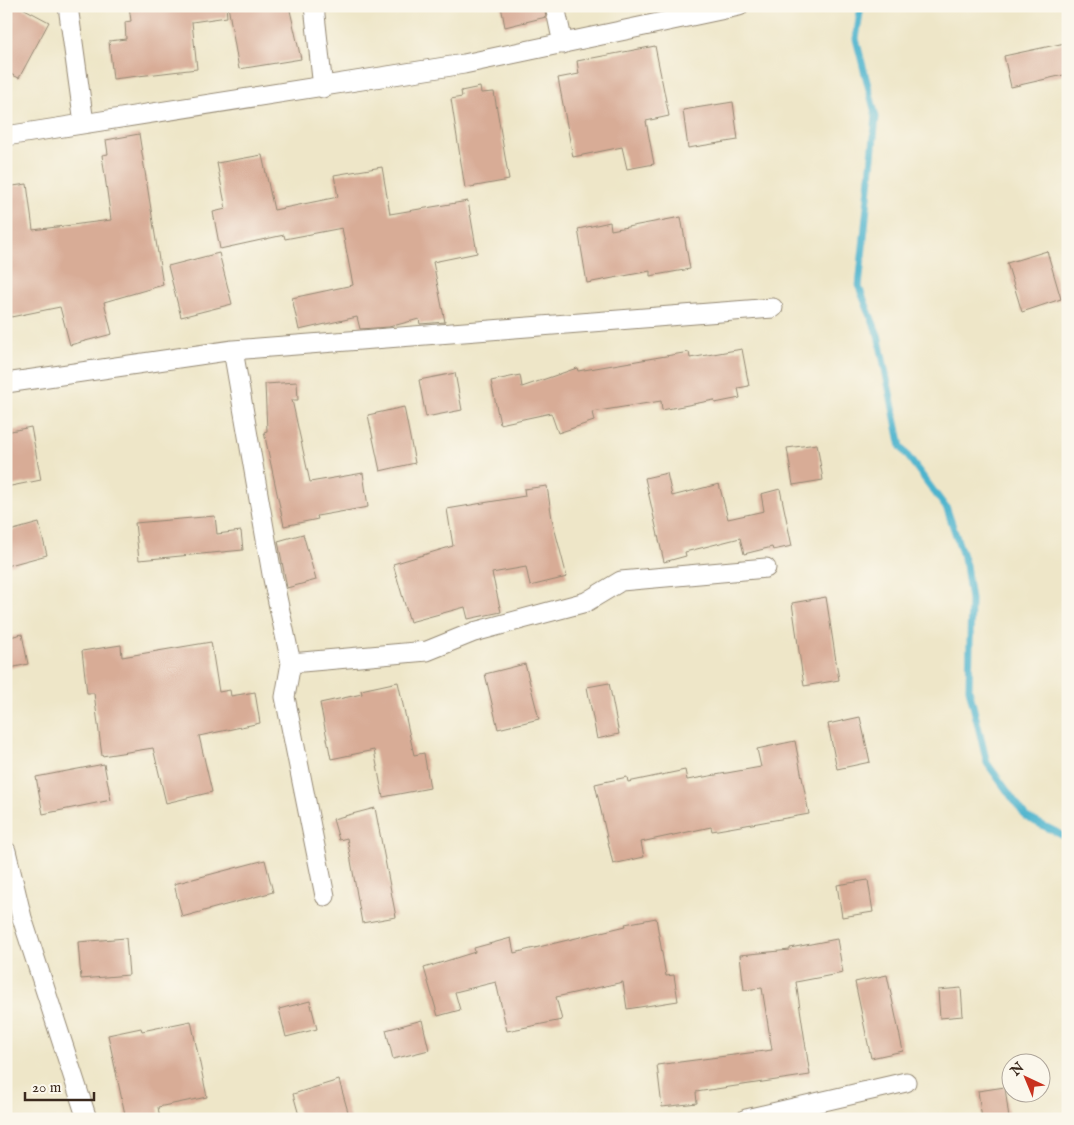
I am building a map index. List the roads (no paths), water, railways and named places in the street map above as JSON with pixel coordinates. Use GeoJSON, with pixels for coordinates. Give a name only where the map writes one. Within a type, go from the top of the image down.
{"type":"FeatureCollection","features":[{"type":"Feature","properties":{"kind":"street"},"geometry":{"type":"LineString","coordinates":[[68,6],[84,123]]}},
{"type":"Feature","properties":{"kind":"street"},"geometry":{"type":"LineString","coordinates":[[314,6],[323,88]]}},
{"type":"Feature","properties":{"kind":"street"},"geometry":{"type":"LineString","coordinates":[[555,6],[563,44]]}},
{"type":"Feature","properties":{"kind":"street"},"geometry":{"type":"LineString","coordinates":[[6,136],[323,88],[464,64],[739,6]]}},
{"type":"Feature","properties":{"kind":"street"},"geometry":{"type":"LineString","coordinates":[[6,383],[234,350],[773,308]]}},
{"type":"Feature","properties":{"kind":"street"},"geometry":{"type":"LineString","coordinates":[[234,350],[272,574],[291,664],[285,697],[325,896]]}},
{"type":"Feature","properties":{"kind":"street"},"geometry":{"type":"LineString","coordinates":[[291,664],[427,652],[474,632],[586,602],[621,581],[766,568]]}},
{"type":"Feature","properties":{"kind":"street"},"geometry":{"type":"LineString","coordinates":[[6,851],[22,918],[87,1119]]}},
{"type":"Feature","properties":{"kind":"street"},"geometry":{"type":"LineString","coordinates":[[746,1119],[906,1082]]}},
{"type":"Feature","properties":{"kind":"waterway"},"geometry":{"type":"LineString","coordinates":[[861,6],[856,39],[876,117],[859,287],[878,335],[901,447],[947,509],[966,565],[971,600],[969,689],[987,763],[1026,817],[1068,838]]}}]}
